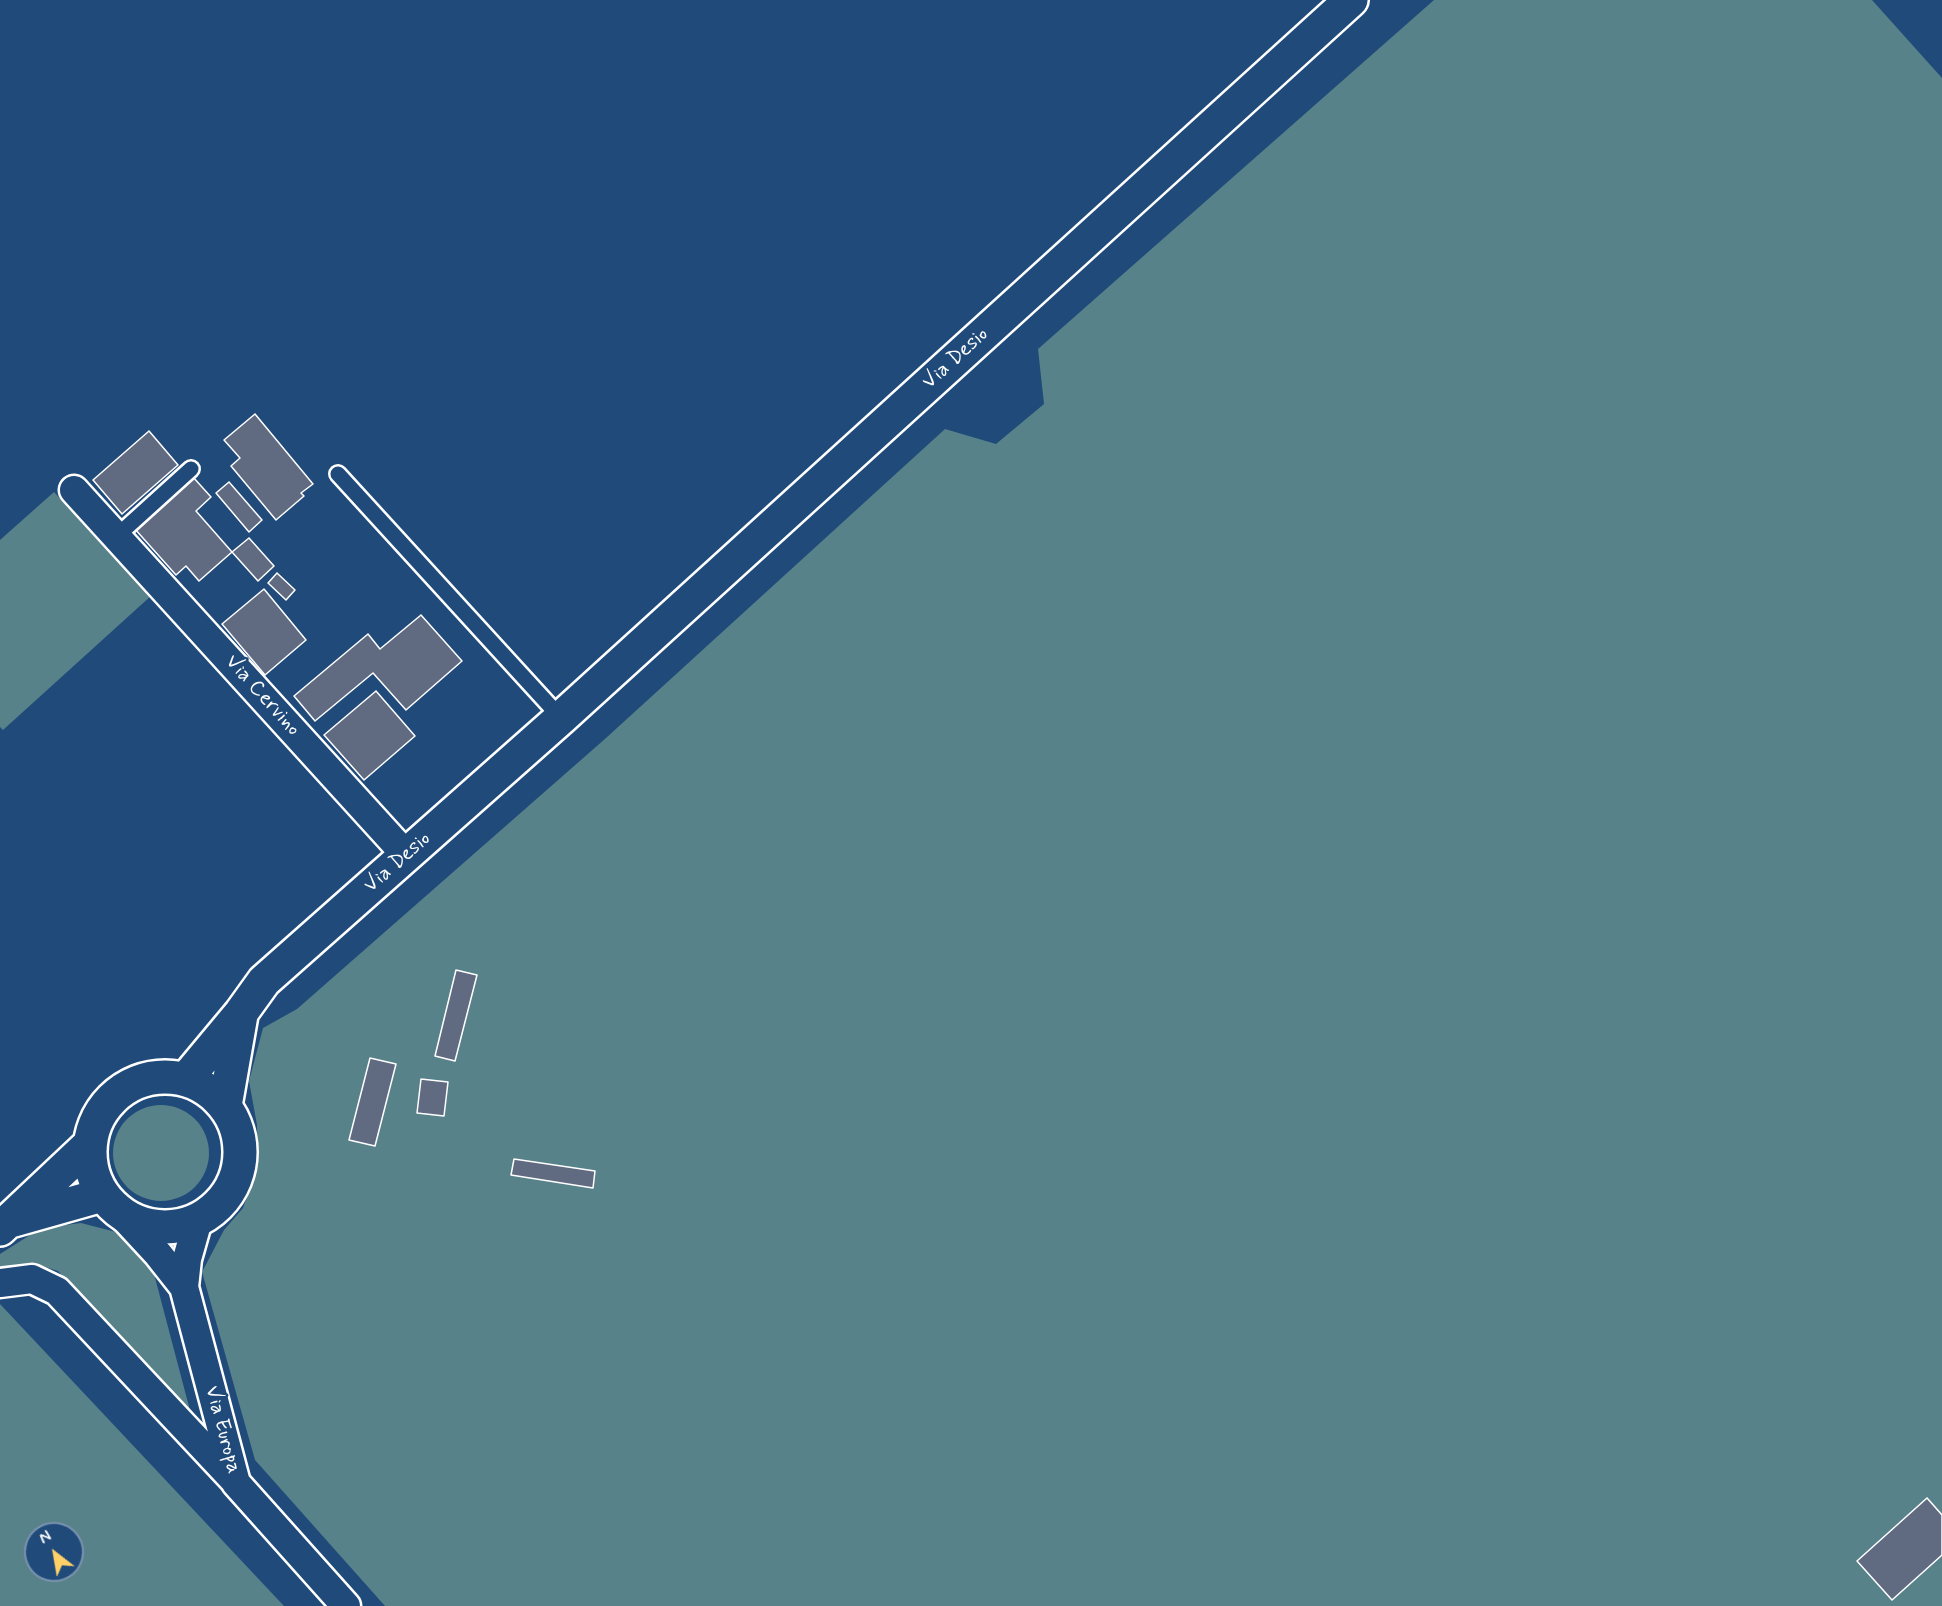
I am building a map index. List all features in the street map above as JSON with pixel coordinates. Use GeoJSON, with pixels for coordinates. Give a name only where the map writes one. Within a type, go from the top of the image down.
{"type":"FeatureCollection","features":[{"type":"Feature","properties":{"kind":"street","name":"Via Desio"},"geometry":{"type":"LineString","coordinates":[[186,1079],[241,1013],[264,981],[561,718],[1351,0]]}},
{"type":"Feature","properties":{"kind":"street","name":"Via Cervino"},"geometry":{"type":"LineString","coordinates":[[74,490],[407,856]]}},
{"type":"Feature","properties":{"kind":"street","name":"Via Desio"},"geometry":{"type":"LineString","coordinates":[[225,1106],[241,1013]]}},
{"type":"Feature","properties":{"kind":"street"},"geometry":{"type":"LineString","coordinates":[[160,1076],[186,1079],[208,1089],[225,1106],[237,1129],[240,1156],[234,1182],[219,1204],[198,1220],[172,1227],[145,1225],[112,1204],[91,1171],[89,1145],[96,1119],[112,1098],[134,1082],[160,1076]]}},
{"type":"Feature","properties":{"kind":"street"},"geometry":{"type":"LineString","coordinates":[[4,1225],[89,1145]]}},
{"type":"Feature","properties":{"kind":"street"},"geometry":{"type":"LineString","coordinates":[[4,1225],[112,1204]]}},
{"type":"Feature","properties":{"kind":"street","name":"Via Europa"},"geometry":{"type":"LineString","coordinates":[[112,1204],[184,1287]]}},
{"type":"Feature","properties":{"kind":"street","name":"Via Europa"},"geometry":{"type":"LineString","coordinates":[[198,1220],[187,1259],[184,1287],[236,1483],[346,1606]]}},
{"type":"Feature","properties":{"kind":"street"},"geometry":{"type":"LineString","coordinates":[[0,1283],[32,1279],[57,1291],[236,1483]]}},
{"type":"Feature","properties":{"kind":"lane"},"geometry":{"type":"LineString","coordinates":[[117,536],[191,469]]}},
{"type":"Feature","properties":{"kind":"lane"},"geometry":{"type":"LineString","coordinates":[[338,474],[561,718]]}},
{"type":"Feature","properties":{"kind":"green space"},"geometry":{"type":"Polygon","coordinates":[[[1434,0],[1872,0],[1942,78],[1942,1606],[385,1606],[255,1460],[202,1272],[224,1230],[243,1208],[258,1164],[257,1125],[249,1081],[263,1028],[297,1009],[606,738],[945,429],[996,444],[1044,404],[1038,349],[1434,0]]]}},
{"type":"Feature","properties":{"kind":"green space"},"geometry":{"type":"Polygon","coordinates":[[[54,492],[152,595],[3,730],[0,727],[0,540],[54,492]]]}},
{"type":"Feature","properties":{"kind":"green space"},"geometry":{"type":"Polygon","coordinates":[[[161,1105],[179,1109],[195,1119],[205,1135],[209,1153],[205,1171],[195,1187],[179,1197],[161,1201],[143,1197],[127,1187],[117,1171],[113,1153],[117,1135],[127,1119],[143,1109],[161,1105]]]}},
{"type":"Feature","properties":{"kind":"green space"},"geometry":{"type":"Polygon","coordinates":[[[81,1223],[116,1232],[153,1270],[192,1418],[58,1271],[32,1263],[0,1269],[0,1254],[41,1228],[81,1223]]]}},
{"type":"Feature","properties":{"kind":"green space"},"geometry":{"type":"Polygon","coordinates":[[[0,1304],[284,1606],[0,1606],[0,1304]]]}},
{"type":"Feature","properties":{"kind":"building"},"geometry":{"type":"Polygon","coordinates":[[[255,414],[313,484],[301,493],[304,496],[276,520],[231,466],[240,458],[224,440],[255,414]]]}},
{"type":"Feature","properties":{"kind":"building"},"geometry":{"type":"Polygon","coordinates":[[[149,431],[178,465],[122,514],[93,480],[149,431]]]}},
{"type":"Feature","properties":{"kind":"building"},"geometry":{"type":"Polygon","coordinates":[[[193,477],[211,497],[196,511],[232,552],[199,581],[186,566],[176,575],[134,528],[193,477]]]}},
{"type":"Feature","properties":{"kind":"building"},"geometry":{"type":"Polygon","coordinates":[[[229,482],[262,520],[249,532],[216,493],[229,482]]]}},
{"type":"Feature","properties":{"kind":"building"},"geometry":{"type":"Polygon","coordinates":[[[249,538],[274,566],[258,581],[232,552],[249,538]]]}},
{"type":"Feature","properties":{"kind":"building"},"geometry":{"type":"Polygon","coordinates":[[[277,573],[295,590],[286,600],[268,583],[277,573]]]}},
{"type":"Feature","properties":{"kind":"building"},"geometry":{"type":"Polygon","coordinates":[[[264,589],[306,640],[265,675],[222,624],[264,589]]]}},
{"type":"Feature","properties":{"kind":"building"},"geometry":{"type":"Polygon","coordinates":[[[421,615],[462,661],[406,710],[373,673],[315,721],[294,696],[368,634],[380,649],[421,615]]]}},
{"type":"Feature","properties":{"kind":"building"},"geometry":{"type":"Polygon","coordinates":[[[376,691],[415,736],[364,780],[324,735],[376,691]]]}},
{"type":"Feature","properties":{"kind":"building"},"geometry":{"type":"Polygon","coordinates":[[[456,970],[477,975],[455,1061],[435,1056],[456,970]]]}},
{"type":"Feature","properties":{"kind":"building"},"geometry":{"type":"Polygon","coordinates":[[[370,1058],[396,1064],[375,1146],[349,1140],[370,1058]]]}},
{"type":"Feature","properties":{"kind":"building"},"geometry":{"type":"Polygon","coordinates":[[[421,1079],[448,1082],[444,1116],[417,1113],[421,1079]]]}},
{"type":"Feature","properties":{"kind":"building"},"geometry":{"type":"Polygon","coordinates":[[[514,1159],[595,1171],[593,1188],[511,1175],[514,1159]]]}},
{"type":"Feature","properties":{"kind":"building"},"geometry":{"type":"Polygon","coordinates":[[[1927,1498],[1942,1515],[1942,1555],[1892,1600],[1857,1561],[1927,1498]]]}}]}
